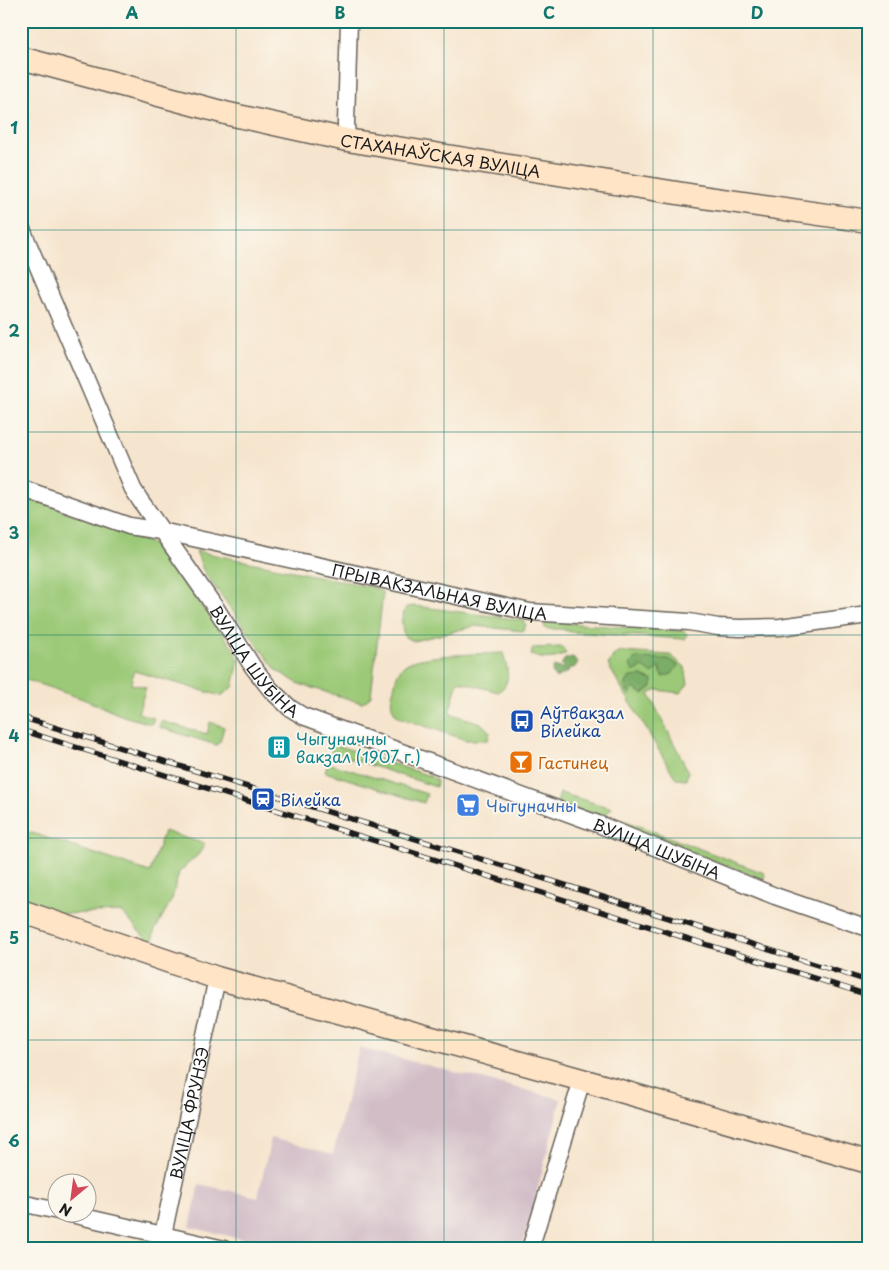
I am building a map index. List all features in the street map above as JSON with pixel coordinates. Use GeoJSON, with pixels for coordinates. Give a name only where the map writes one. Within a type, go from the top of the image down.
{"type":"FeatureCollection","features":[{"type":"Feature","properties":{"kind":"street"},"geometry":{"type":"LineString","coordinates":[[347,140],[349,21]]}},
{"type":"Feature","properties":{"kind":"street","name":"СТАХАНАЎСКАЯ ВУЛІЦА"},"geometry":{"type":"LineString","coordinates":[[21,58],[229,114],[347,140],[702,197],[868,221]]}},
{"type":"Feature","properties":{"kind":"street","name":"ВУЛІЦА ШУБІНА"},"geometry":{"type":"LineString","coordinates":[[21,227],[133,489],[218,610],[262,680],[290,708],[304,716],[570,813],[775,896],[868,928]]}},
{"type":"Feature","properties":{"kind":"street","name":"ПРЫВАКЗАЛЬНАЯ ВУЛІЦА"},"geometry":{"type":"LineString","coordinates":[[21,488],[129,526],[161,531],[530,612],[689,622],[718,627],[740,628],[780,627],[868,615]]}},
{"type":"Feature","properties":{"kind":"street"},"geometry":{"type":"LineString","coordinates":[[21,911],[217,978],[868,1162]]}},
{"type":"Feature","properties":{"kind":"street","name":"ВУЛІЦА ФРУНЗЭ"},"geometry":{"type":"LineString","coordinates":[[162,1242],[217,978]]}},
{"type":"Feature","properties":{"kind":"street"},"geometry":{"type":"LineString","coordinates":[[530,1249],[582,1080]]}},
{"type":"Feature","properties":{"kind":"street"},"geometry":{"type":"LineString","coordinates":[[21,1203],[48,1209]]}},
{"type":"Feature","properties":{"kind":"street"},"geometry":{"type":"LineString","coordinates":[[95,1222],[162,1242],[224,1249]]}},
{"type":"Feature","properties":{"kind":"shaded area"},"geometry":{"type":"Polygon","coordinates":[[[359,1048],[561,1099],[522,1249],[285,1249],[190,1227],[199,1184],[258,1197],[271,1138],[333,1154],[359,1048]]]}},
{"type":"Feature","properties":{"kind":"green space"},"geometry":{"type":"Polygon","coordinates":[[[21,495],[134,536],[150,543],[164,554],[233,648],[239,660],[233,687],[221,696],[134,671],[131,684],[146,687],[138,713],[154,718],[152,724],[123,716],[83,699],[21,678],[21,495]]]}},
{"type":"Feature","properties":{"kind":"green space"},"geometry":{"type":"Polygon","coordinates":[[[196,551],[376,588],[383,593],[371,695],[367,700],[362,703],[299,684],[276,670],[204,572],[196,551]]]}},
{"type":"Feature","properties":{"kind":"green space"},"geometry":{"type":"Polygon","coordinates":[[[415,606],[522,620],[526,625],[523,631],[475,626],[414,641],[405,637],[402,622],[406,607],[415,606]]]}},
{"type":"Feature","properties":{"kind":"green space"},"geometry":{"type":"Polygon","coordinates":[[[547,622],[684,631],[687,634],[685,639],[571,632],[561,629],[546,629],[544,626],[547,622]]]}},
{"type":"Feature","properties":{"kind":"green space"},"geometry":{"type":"Polygon","coordinates":[[[562,647],[566,653],[558,657],[545,658],[531,655],[533,648],[562,647]]]}},
{"type":"Feature","properties":{"kind":"green space"},"geometry":{"type":"Polygon","coordinates":[[[620,652],[670,655],[685,667],[688,684],[680,693],[657,690],[649,694],[688,771],[686,780],[676,779],[608,665],[613,656],[620,652]]]}},
{"type":"Feature","properties":{"kind":"green space"},"geometry":{"type":"Polygon","coordinates":[[[503,653],[508,674],[503,688],[498,692],[458,681],[449,713],[481,723],[490,732],[488,740],[466,740],[398,717],[393,710],[391,700],[396,678],[402,667],[412,661],[467,654],[503,653]]]}},
{"type":"Feature","properties":{"kind":"green space"},"geometry":{"type":"Polygon","coordinates":[[[573,657],[578,663],[574,668],[569,668],[568,672],[555,678],[552,672],[554,666],[563,669],[562,663],[565,659],[573,657]]]}},
{"type":"Feature","properties":{"kind":"green space"},"geometry":{"type":"Polygon","coordinates":[[[635,658],[669,659],[678,665],[672,674],[663,677],[659,667],[653,674],[643,667],[633,672],[630,665],[635,658]]]}},
{"type":"Feature","properties":{"kind":"green space"},"geometry":{"type":"Polygon","coordinates":[[[642,676],[653,681],[652,687],[643,694],[633,688],[630,695],[625,688],[626,683],[630,677],[642,676]]]}},
{"type":"Feature","properties":{"kind":"green space"},"geometry":{"type":"Polygon","coordinates":[[[161,721],[207,734],[210,722],[224,727],[220,742],[216,745],[159,727],[161,721]]]}},
{"type":"Feature","properties":{"kind":"green space"},"geometry":{"type":"Polygon","coordinates":[[[333,744],[430,776],[437,781],[436,787],[331,752],[333,744]]]}},
{"type":"Feature","properties":{"kind":"green space"},"geometry":{"type":"Polygon","coordinates":[[[328,763],[427,794],[424,803],[325,772],[328,763]]]}},
{"type":"Feature","properties":{"kind":"green space"},"geometry":{"type":"Polygon","coordinates":[[[560,793],[612,808],[602,818],[557,803],[560,793]]]}},
{"type":"Feature","properties":{"kind":"green space"},"geometry":{"type":"Polygon","coordinates":[[[623,820],[764,873],[765,876],[763,879],[621,826],[619,823],[623,820]]]}},
{"type":"Feature","properties":{"kind":"green space"},"geometry":{"type":"Polygon","coordinates":[[[164,831],[205,844],[199,854],[179,872],[172,899],[154,932],[152,946],[122,912],[61,914],[21,900],[21,842],[29,832],[150,872],[164,831]]]}},
{"type":"Feature","properties":{"kind":"railway"},"geometry":{"type":"LineString","coordinates":[[21,717],[868,981]]}},
{"type":"Feature","properties":{"kind":"railway"},"geometry":{"type":"LineString","coordinates":[[21,730],[868,995]]}},
{"type":"Feature","properties":{"kind":"place","name":"Аўтвакзал Вілейка"},"geometry":{"type":"Point","coordinates":[522,721]}},
{"type":"Feature","properties":{"kind":"place","name":"Чыгуначны вакзал (1907 г.)"},"geometry":{"type":"Point","coordinates":[279,747]}},
{"type":"Feature","properties":{"kind":"place","name":"Гастинец"},"geometry":{"type":"Point","coordinates":[521,762]}},
{"type":"Feature","properties":{"kind":"place","name":"Вілейка"},"geometry":{"type":"Point","coordinates":[263,799]}},
{"type":"Feature","properties":{"kind":"place","name":"Чыгуначны"},"geometry":{"type":"Point","coordinates":[468,805]}}]}
